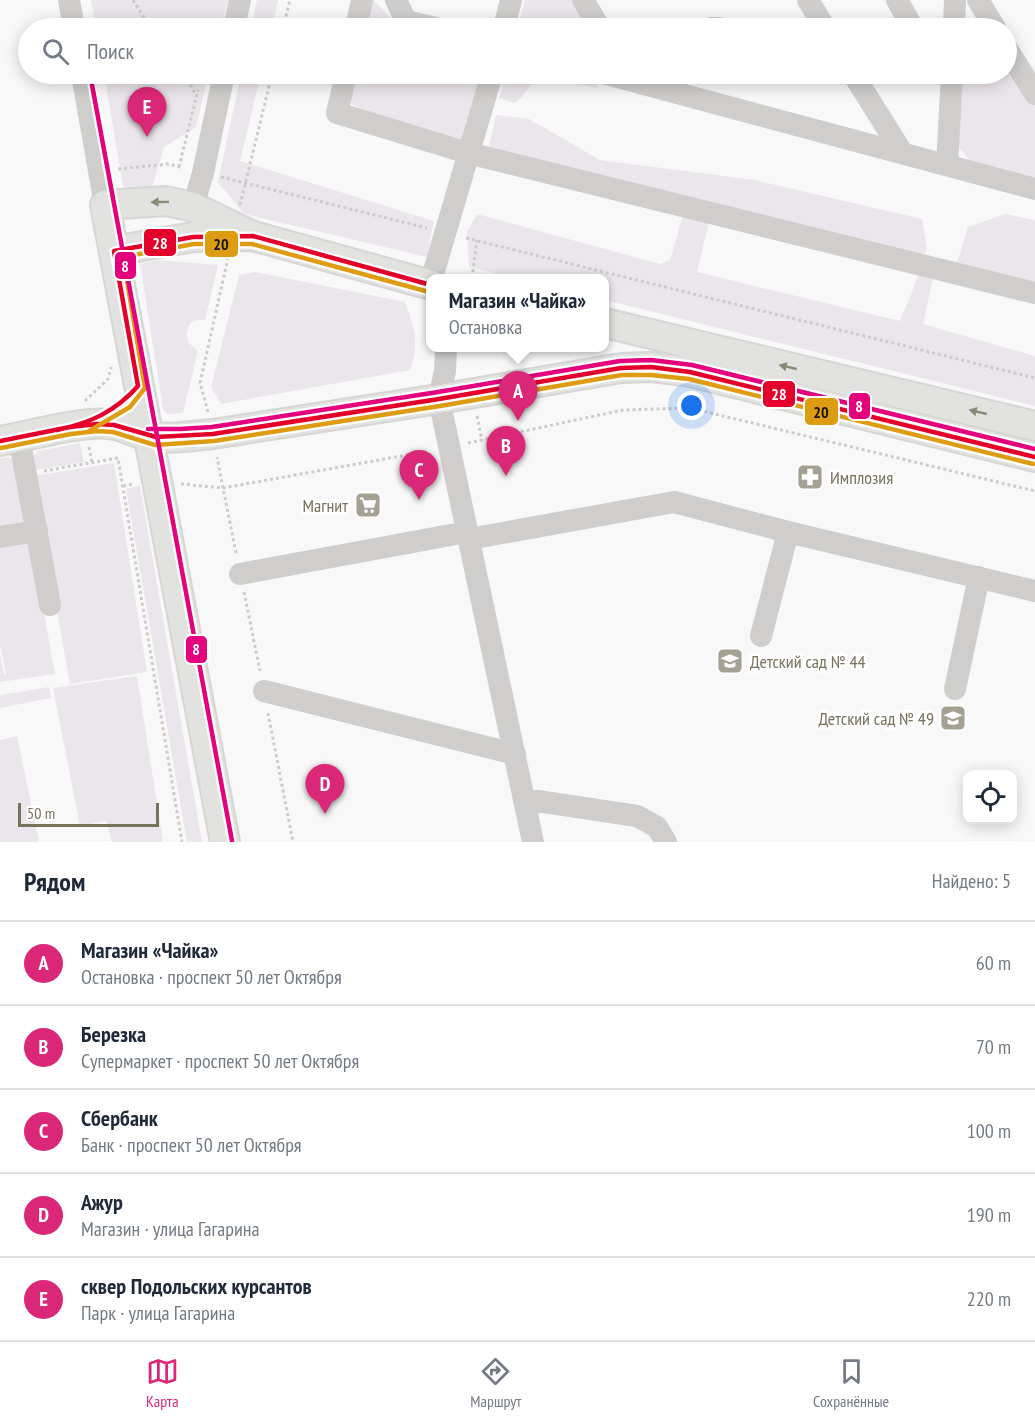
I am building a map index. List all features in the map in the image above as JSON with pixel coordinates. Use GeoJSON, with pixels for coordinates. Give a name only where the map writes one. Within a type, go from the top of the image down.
{"type":"FeatureCollection","features":[{"type":"Feature","properties":{"kind":"main road"},"geometry":{"type":"LineString","coordinates":[[225,842],[105,205],[166,201],[193,207],[240,233],[426,284]]}},
{"type":"Feature","properties":{"kind":"main road"},"geometry":{"type":"LineString","coordinates":[[114,251],[193,237],[240,233]]}},
{"type":"Feature","properties":{"kind":"main road"},"geometry":{"type":"LineString","coordinates":[[609,324],[1035,426]]}},
{"type":"Feature","properties":{"kind":"main road"},"geometry":{"type":"LineString","coordinates":[[574,376],[589,367],[595,352]]}},
{"type":"Feature","properties":{"kind":"main road"},"geometry":{"type":"LineString","coordinates":[[10,439],[85,425],[108,424],[129,428],[148,436],[180,437],[213,434],[621,368],[651,367],[690,372],[1035,457]]}},
{"type":"Feature","properties":{"kind":"main road"},"geometry":{"type":"LineString","coordinates":[[85,425],[125,401],[138,386]]}},
{"type":"Feature","properties":{"kind":"street"},"geometry":{"type":"LineString","coordinates":[[69,0],[72,18]]}},
{"type":"Feature","properties":{"kind":"street"},"geometry":{"type":"LineString","coordinates":[[236,18],[240,0]]}},
{"type":"Feature","properties":{"kind":"street"},"geometry":{"type":"LineString","coordinates":[[358,18],[362,0]]}},
{"type":"Feature","properties":{"kind":"street"},"geometry":{"type":"LineString","coordinates":[[396,0],[405,18]]}},
{"type":"Feature","properties":{"kind":"street"},"geometry":{"type":"LineString","coordinates":[[506,18],[511,0]]}},
{"type":"Feature","properties":{"kind":"street"},"geometry":{"type":"LineString","coordinates":[[583,0],[594,18]]}},
{"type":"Feature","properties":{"kind":"street"},"geometry":{"type":"LineString","coordinates":[[808,0],[819,18]]}},
{"type":"Feature","properties":{"kind":"street"},"geometry":{"type":"LineString","coordinates":[[897,0],[908,18]]}},
{"type":"Feature","properties":{"kind":"street"},"geometry":{"type":"LineString","coordinates":[[954,18],[955,0]]}},
{"type":"Feature","properties":{"kind":"street"},"geometry":{"type":"LineString","coordinates":[[978,0],[989,18]]}},
{"type":"Feature","properties":{"kind":"street"},"geometry":{"type":"LineString","coordinates":[[1017,65],[1035,94]]}},
{"type":"Feature","properties":{"kind":"street"},"geometry":{"type":"LineString","coordinates":[[84,84],[105,205]]}},
{"type":"Feature","properties":{"kind":"street"},"geometry":{"type":"LineString","coordinates":[[193,207],[222,84]]}},
{"type":"Feature","properties":{"kind":"street"},"geometry":{"type":"LineString","coordinates":[[344,84],[337,113],[468,153],[1035,293]]}},
{"type":"Feature","properties":{"kind":"street"},"geometry":{"type":"LineString","coordinates":[[434,274],[489,84]]}},
{"type":"Feature","properties":{"kind":"street"},"geometry":{"type":"LineString","coordinates":[[689,84],[902,152],[1035,189]]}},
{"type":"Feature","properties":{"kind":"street"},"geometry":{"type":"LineString","coordinates":[[859,84],[902,152]]}},
{"type":"Feature","properties":{"kind":"street"},"geometry":{"type":"LineString","coordinates":[[947,84],[947,165]]}},
{"type":"Feature","properties":{"kind":"street"},"geometry":{"type":"LineString","coordinates":[[446,352],[445,371],[439,399],[533,842]]}},
{"type":"Feature","properties":{"kind":"street"},"geometry":{"type":"LineString","coordinates":[[10,439],[26,474],[50,605]]}},
{"type":"Feature","properties":{"kind":"street"},"geometry":{"type":"LineString","coordinates":[[240,574],[674,502],[788,532],[1035,591]]}},
{"type":"Feature","properties":{"kind":"street"},"geometry":{"type":"LineString","coordinates":[[0,537],[37,531]]}},
{"type":"Feature","properties":{"kind":"street"},"geometry":{"type":"LineString","coordinates":[[760,636],[788,532]]}},
{"type":"Feature","properties":{"kind":"street"},"geometry":{"type":"LineString","coordinates":[[955,689],[979,577]]}},
{"type":"Feature","properties":{"kind":"street"},"geometry":{"type":"LineString","coordinates":[[264,691],[515,754]]}},
{"type":"Feature","properties":{"kind":"street"},"geometry":{"type":"LineString","coordinates":[[524,799],[637,816],[657,827],[666,842]]}},
{"type":"Feature","properties":{"kind":"path"},"geometry":{"type":"LineString","coordinates":[[133,0],[145,18]]}},
{"type":"Feature","properties":{"kind":"path"},"geometry":{"type":"LineString","coordinates":[[286,18],[290,0]]}},
{"type":"Feature","properties":{"kind":"path"},"geometry":{"type":"LineString","coordinates":[[190,84],[196,96]]}},
{"type":"Feature","properties":{"kind":"path"},"geometry":{"type":"LineString","coordinates":[[270,84],[245,183],[240,233],[200,383],[224,488],[293,842]]}},
{"type":"Feature","properties":{"kind":"path"},"geometry":{"type":"LineString","coordinates":[[179,167],[199,85]]}},
{"type":"Feature","properties":{"kind":"path"},"geometry":{"type":"LineString","coordinates":[[99,170],[169,164],[1035,378]]}},
{"type":"Feature","properties":{"kind":"path"},"geometry":{"type":"LineString","coordinates":[[473,274],[477,240]]}},
{"type":"Feature","properties":{"kind":"path"},"geometry":{"type":"LineString","coordinates":[[123,486],[156,482],[224,488],[449,447],[623,410],[690,408],[1035,491]]}},
{"type":"Feature","properties":{"kind":"path"},"geometry":{"type":"LineString","coordinates":[[26,474],[118,458],[182,842]]}},
{"type":"Feature","properties":{"kind":"shaded area"},"geometry":{"type":"Polygon","coordinates":[[[91,0],[228,0],[224,18],[94,18],[91,0]]]}},
{"type":"Feature","properties":{"kind":"shaded area"},"geometry":{"type":"Polygon","coordinates":[[[257,0],[278,0],[274,18],[253,18],[257,0]]]}},
{"type":"Feature","properties":{"kind":"shaded area"},"geometry":{"type":"Polygon","coordinates":[[[373,0],[391,18],[366,18],[373,0]]]}},
{"type":"Feature","properties":{"kind":"shaded area"},"geometry":{"type":"Polygon","coordinates":[[[525,0],[580,0],[587,18],[520,18],[525,0]]]}},
{"type":"Feature","properties":{"kind":"shaded area"},"geometry":{"type":"Polygon","coordinates":[[[1017,45],[1035,71],[1035,185],[975,167],[945,130],[952,84],[1017,84],[1017,45]]]}},
{"type":"Feature","properties":{"kind":"shaded area"},"geometry":{"type":"Polygon","coordinates":[[[106,84],[207,84],[196,127],[164,147],[151,191],[124,191],[106,84]]]}},
{"type":"Feature","properties":{"kind":"shaded area"},"geometry":{"type":"Polygon","coordinates":[[[239,84],[259,84],[240,161],[434,221],[427,257],[244,214],[218,182],[239,84]]]}},
{"type":"Feature","properties":{"kind":"shaded area"},"geometry":{"type":"Polygon","coordinates":[[[345,84],[478,84],[465,144],[402,126],[341,100],[345,84]]]}},
{"type":"Feature","properties":{"kind":"shaded area"},"geometry":{"type":"Polygon","coordinates":[[[503,84],[532,84],[516,103],[499,98],[503,84]]]}},
{"type":"Feature","properties":{"kind":"shaded area"},"geometry":{"type":"Polygon","coordinates":[[[578,84],[598,84],[597,88],[578,84]]]}},
{"type":"Feature","properties":{"kind":"shaded area"},"geometry":{"type":"Polygon","coordinates":[[[496,115],[529,119],[600,160],[755,180],[922,219],[927,251],[913,260],[711,214],[697,272],[900,321],[920,272],[933,278],[923,324],[1035,356],[1035,406],[609,301],[609,274],[500,274],[469,267],[467,232],[477,214],[660,264],[670,260],[685,208],[487,156],[496,115]]]}},
{"type":"Feature","properties":{"kind":"shaded area"},"geometry":{"type":"Polygon","coordinates":[[[1005,214],[1035,220],[1035,295],[955,269],[968,227],[1005,214]]]}},
{"type":"Feature","properties":{"kind":"shaded area"},"geometry":{"type":"Polygon","coordinates":[[[158,260],[218,265],[205,320],[191,322],[187,330],[188,341],[198,350],[183,413],[168,414],[163,409],[140,264],[158,260]]]}},
{"type":"Feature","properties":{"kind":"shaded area"},"geometry":{"type":"Polygon","coordinates":[[[255,272],[405,302],[415,336],[415,351],[410,370],[221,404],[211,387],[239,275],[255,272]]]}},
{"type":"Feature","properties":{"kind":"shaded area"},"geometry":{"type":"Polygon","coordinates":[[[80,443],[84,462],[31,471],[30,460],[38,451],[80,443]]]}},
{"type":"Feature","properties":{"kind":"shaded area"},"geometry":{"type":"Polygon","coordinates":[[[9,457],[18,466],[29,529],[0,534],[0,458],[9,457]]]}},
{"type":"Feature","properties":{"kind":"shaded area"},"geometry":{"type":"Polygon","coordinates":[[[114,463],[147,672],[70,684],[33,476],[114,463]]]}},
{"type":"Feature","properties":{"kind":"shaded area"},"geometry":{"type":"Polygon","coordinates":[[[140,486],[202,842],[187,842],[126,489],[140,486]]]}},
{"type":"Feature","properties":{"kind":"shaded area"},"geometry":{"type":"Polygon","coordinates":[[[30,535],[55,674],[0,682],[0,653],[4,675],[6,674],[0,644],[0,540],[30,535]]]}},
{"type":"Feature","properties":{"kind":"shaded area"},"geometry":{"type":"Polygon","coordinates":[[[137,676],[163,842],[112,842],[106,821],[80,826],[53,688],[137,676]]]}},
{"type":"Feature","properties":{"kind":"shaded area"},"geometry":{"type":"Polygon","coordinates":[[[49,687],[51,698],[0,708],[0,695],[49,687]]]}},
{"type":"Feature","properties":{"kind":"shaded area"},"geometry":{"type":"Polygon","coordinates":[[[17,736],[39,842],[0,842],[0,740],[17,736]]]}},
{"type":"Feature","properties":{"kind":"transit line","name":"8"},"geometry":{"type":"LineString","coordinates":[[92,84],[232,841]]}},
{"type":"Feature","properties":{"kind":"transit line","name":"28"},"geometry":{"type":"LineString","coordinates":[[57,430],[91,420],[111,410],[138,386],[114,251],[193,237],[253,236],[426,284]]}},
{"type":"Feature","properties":{"kind":"transit line","name":"20"},"geometry":{"type":"LineString","coordinates":[[89,431],[130,407],[145,388],[123,257],[194,244],[252,244],[426,291]]}},
{"type":"Feature","properties":{"kind":"transit line","name":"8"},"geometry":{"type":"LineString","coordinates":[[148,429],[212,427],[620,361],[651,360],[692,365],[1035,449]]}},
{"type":"Feature","properties":{"kind":"transit line","name":"28"},"geometry":{"type":"LineString","coordinates":[[0,441],[97,424],[114,425],[156,437],[213,434],[621,368],[651,367],[690,372],[1035,457]]}},
{"type":"Feature","properties":{"kind":"transit line","name":"20"},"geometry":{"type":"LineString","coordinates":[[1,448],[97,431],[113,432],[155,445],[214,441],[622,375],[651,375],[689,379],[1033,464]]}},
{"type":"Feature","properties":{"kind":"place","name":"сквер Подольских курсантов"},"geometry":{"type":"Point","coordinates":[147,137]}},
{"type":"Feature","properties":{"kind":"place","name":"Магазин «Чайка»"},"geometry":{"type":"Point","coordinates":[518,421]}},
{"type":"Feature","properties":{"kind":"place","name":"Березка"},"geometry":{"type":"Point","coordinates":[506,476]}},
{"type":"Feature","properties":{"kind":"place","name":"Имплозия"},"geometry":{"type":"Point","coordinates":[810,477]}},
{"type":"Feature","properties":{"kind":"place","name":"Сбербанк"},"geometry":{"type":"Point","coordinates":[419,500]}},
{"type":"Feature","properties":{"kind":"place","name":"Магнит"},"geometry":{"type":"Point","coordinates":[368,505]}},
{"type":"Feature","properties":{"kind":"place","name":"Детский сад № 44"},"geometry":{"type":"Point","coordinates":[730,661]}},
{"type":"Feature","properties":{"kind":"place","name":"Детский сад № 49"},"geometry":{"type":"Point","coordinates":[953,718]}},
{"type":"Feature","properties":{"kind":"place","name":"Ажур"},"geometry":{"type":"Point","coordinates":[325,814]}}]}
